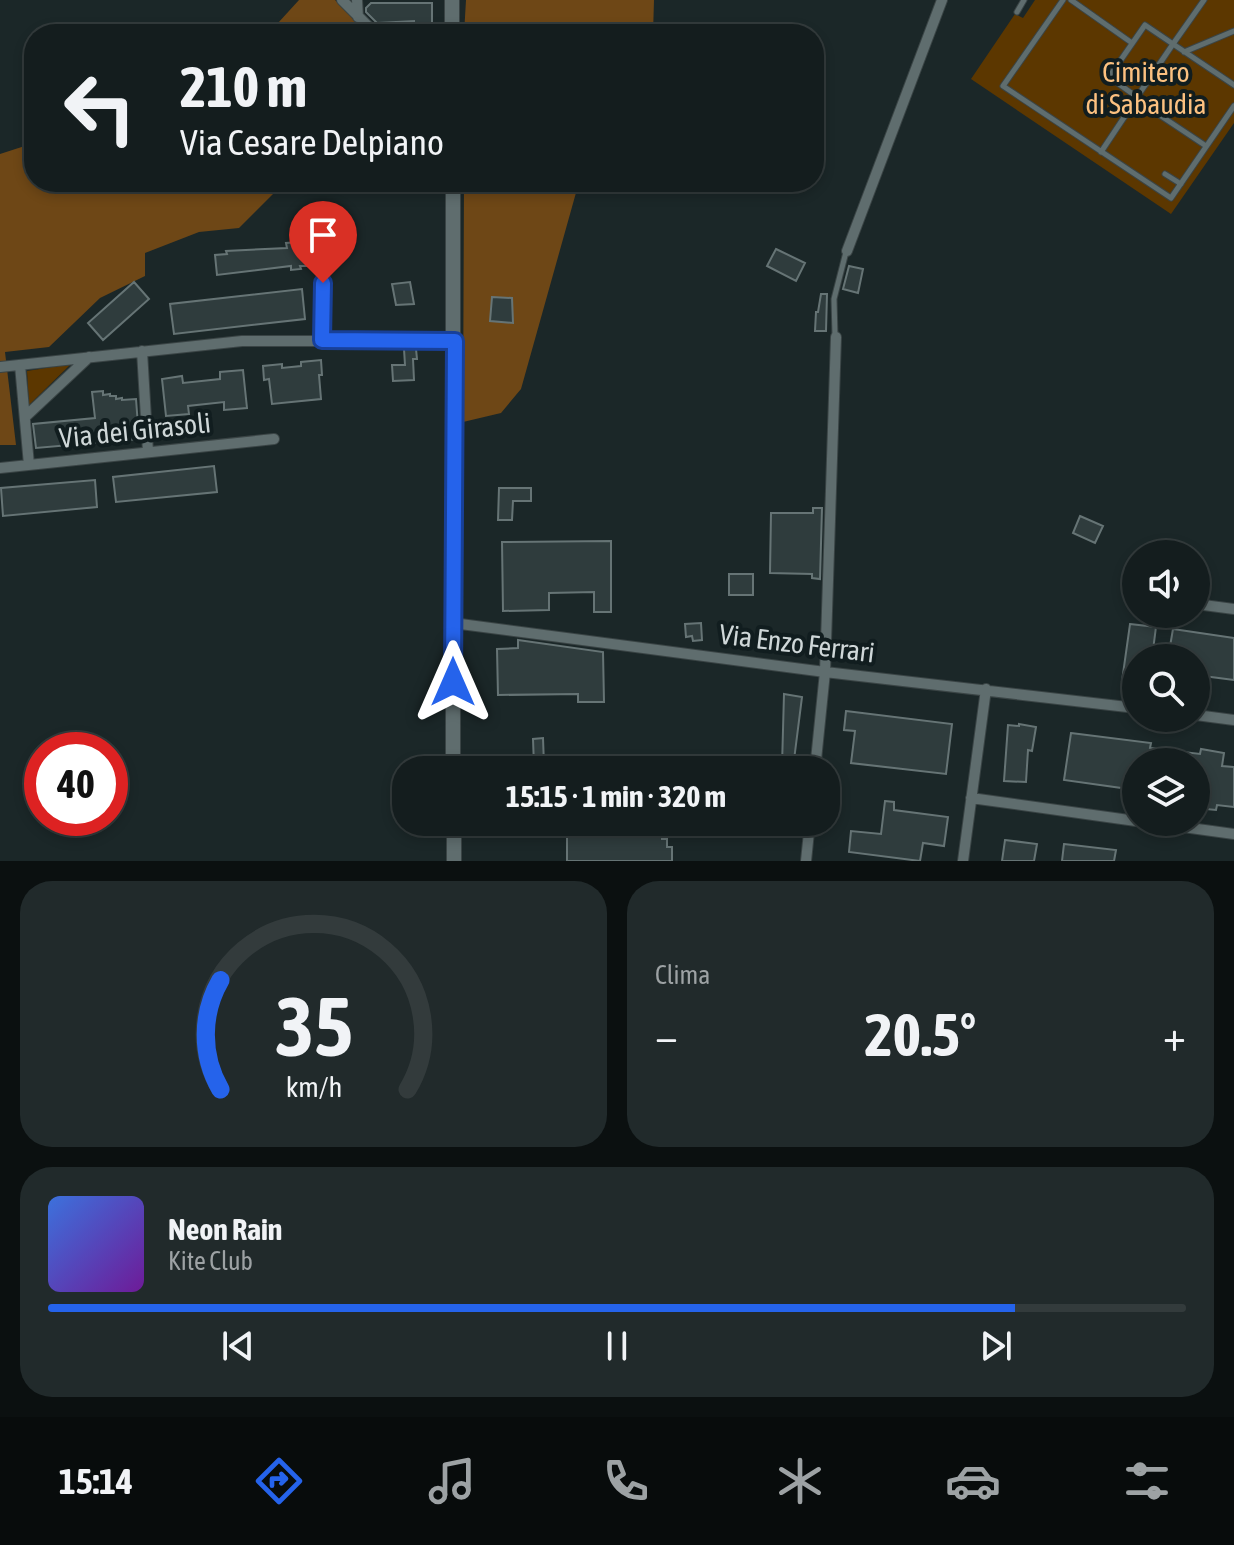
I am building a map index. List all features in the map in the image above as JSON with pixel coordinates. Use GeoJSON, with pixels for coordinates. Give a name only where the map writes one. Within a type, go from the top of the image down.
{"type":"FeatureCollection","features":[{"type":"Feature","properties":{"kind":"street"},"geometry":{"type":"LineString","coordinates":[[342,0],[365,24]]}},
{"type":"Feature","properties":{"kind":"street"},"geometry":{"type":"LineString","coordinates":[[357,0],[358,17]]}},
{"type":"Feature","properties":{"kind":"street"},"geometry":{"type":"LineString","coordinates":[[452,0],[452,24]]}},
{"type":"Feature","properties":{"kind":"street"},"geometry":{"type":"LineString","coordinates":[[847,251],[942,0]]}},
{"type":"Feature","properties":{"kind":"street"},"geometry":{"type":"LineString","coordinates":[[453,192],[453,756]]}},
{"type":"Feature","properties":{"kind":"street"},"geometry":{"type":"LineString","coordinates":[[322,340],[324,225]]}},
{"type":"Feature","properties":{"kind":"street"},"geometry":{"type":"LineString","coordinates":[[816,756],[825,672],[836,337]]}},
{"type":"Feature","properties":{"kind":"street"},"geometry":{"type":"LineString","coordinates":[[0,367],[254,340],[455,341]]}},
{"type":"Feature","properties":{"kind":"street"},"geometry":{"type":"LineString","coordinates":[[142,351],[148,452]]}},
{"type":"Feature","properties":{"kind":"street"},"geometry":{"type":"LineString","coordinates":[[25,417],[89,357]]}},
{"type":"Feature","properties":{"kind":"street"},"geometry":{"type":"LineString","coordinates":[[20,365],[29,465]]}},
{"type":"Feature","properties":{"kind":"street","name":"Via dei Girasoli"},"geometry":{"type":"LineString","coordinates":[[0,468],[274,439]]}},
{"type":"Feature","properties":{"kind":"street"},"geometry":{"type":"LineString","coordinates":[[1210,606],[1234,609]]}},
{"type":"Feature","properties":{"kind":"street","name":"Via Enzo Ferrari"},"geometry":{"type":"LineString","coordinates":[[453,623],[825,672],[1122,706]]}},
{"type":"Feature","properties":{"kind":"street"},"geometry":{"type":"LineString","coordinates":[[963,861],[986,689]]}},
{"type":"Feature","properties":{"kind":"street"},"geometry":{"type":"LineString","coordinates":[[1210,717],[1234,720]]}},
{"type":"Feature","properties":{"kind":"street"},"geometry":{"type":"LineString","coordinates":[[971,798],[1122,819]]}},
{"type":"Feature","properties":{"kind":"street"},"geometry":{"type":"LineString","coordinates":[[1210,831],[1234,834]]}},
{"type":"Feature","properties":{"kind":"street"},"geometry":{"type":"LineString","coordinates":[[454,836],[454,861]]}},
{"type":"Feature","properties":{"kind":"street"},"geometry":{"type":"LineString","coordinates":[[806,861],[809,836]]}},
{"type":"Feature","properties":{"kind":"lane"},"geometry":{"type":"LineString","coordinates":[[1017,12],[1024,0]]}},
{"type":"Feature","properties":{"kind":"lane"},"geometry":{"type":"LineString","coordinates":[[1063,0],[1003,86],[1171,198],[1234,106]]}},
{"type":"Feature","properties":{"kind":"lane"},"geometry":{"type":"LineString","coordinates":[[1071,0],[1132,43]]}},
{"type":"Feature","properties":{"kind":"lane"},"geometry":{"type":"LineString","coordinates":[[1101,152],[1204,0]]}},
{"type":"Feature","properties":{"kind":"lane"},"geometry":{"type":"LineString","coordinates":[[1206,146],[1109,77],[1145,25],[1234,85]]}},
{"type":"Feature","properties":{"kind":"lane"},"geometry":{"type":"LineString","coordinates":[[1184,52],[1234,31]]}},
{"type":"Feature","properties":{"kind":"lane"},"geometry":{"type":"LineString","coordinates":[[1165,174],[1181,184]]}},
{"type":"Feature","properties":{"kind":"lane"},"geometry":{"type":"LineString","coordinates":[[836,337],[834,299],[847,251]]}},
{"type":"Feature","properties":{"kind":"green space","name":"Cimitero di Sabaudia"},"geometry":{"type":"Polygon","coordinates":[[[1035,0],[1234,0],[1234,123],[1171,214],[971,79],[1015,14],[1023,18],[1035,0]]]}},
{"type":"Feature","properties":{"kind":"green space"},"geometry":{"type":"Polygon","coordinates":[[[71,364],[29,405],[27,371],[71,364]]]}},
{"type":"Feature","properties":{"kind":"shaded area"},"geometry":{"type":"Polygon","coordinates":[[[299,0],[335,0],[359,24],[273,24],[278,23],[299,0]]]}},
{"type":"Feature","properties":{"kind":"shaded area"},"geometry":{"type":"Polygon","coordinates":[[[466,0],[654,0],[653,24],[465,24],[466,0]]]}},
{"type":"Feature","properties":{"kind":"shaded area"},"geometry":{"type":"Polygon","coordinates":[[[24,146],[24,192],[275,192],[239,228],[199,232],[145,253],[145,276],[100,298],[49,347],[5,352],[16,445],[0,445],[0,154],[24,146]]]}},
{"type":"Feature","properties":{"kind":"shaded area"},"geometry":{"type":"Polygon","coordinates":[[[464,192],[576,192],[521,389],[501,413],[463,422],[464,192]]]}},
{"type":"Feature","properties":{"kind":"building"},"geometry":{"type":"Polygon","coordinates":[[[371,3],[432,3],[432,24],[414,24],[414,21],[377,23],[366,8],[371,3]]]}},
{"type":"Feature","properties":{"kind":"building"},"geometry":{"type":"Polygon","coordinates":[[[286,243],[307,244],[309,266],[217,275],[215,255],[227,254],[226,251],[287,248],[286,243]]]}},
{"type":"Feature","properties":{"kind":"building"},"geometry":{"type":"Polygon","coordinates":[[[776,249],[805,263],[796,281],[767,266],[776,249]]]}},
{"type":"Feature","properties":{"kind":"building"},"geometry":{"type":"Polygon","coordinates":[[[849,266],[863,269],[858,293],[843,289],[849,266]]]}},
{"type":"Feature","properties":{"kind":"building"},"geometry":{"type":"Polygon","coordinates":[[[134,282],[149,299],[103,340],[88,323],[134,282]]]}},
{"type":"Feature","properties":{"kind":"building"},"geometry":{"type":"Polygon","coordinates":[[[410,282],[414,304],[396,305],[392,284],[410,282]]]}},
{"type":"Feature","properties":{"kind":"building"},"geometry":{"type":"Polygon","coordinates":[[[302,289],[305,319],[174,334],[170,304],[302,289]]]}},
{"type":"Feature","properties":{"kind":"building"},"geometry":{"type":"Polygon","coordinates":[[[821,294],[827,294],[826,331],[815,331],[816,312],[821,294]]]}},
{"type":"Feature","properties":{"kind":"building"},"geometry":{"type":"Polygon","coordinates":[[[492,297],[512,298],[513,323],[490,321],[492,297]]]}},
{"type":"Feature","properties":{"kind":"building"},"geometry":{"type":"Polygon","coordinates":[[[404,349],[416,349],[414,380],[393,381],[392,365],[405,365],[404,349]]]}},
{"type":"Feature","properties":{"kind":"building"},"geometry":{"type":"Polygon","coordinates":[[[321,360],[321,399],[272,404],[269,379],[264,380],[263,366],[282,364],[282,368],[321,360]]]}},
{"type":"Feature","properties":{"kind":"building"},"geometry":{"type":"Polygon","coordinates":[[[243,370],[247,408],[224,410],[224,402],[188,406],[189,414],[166,416],[162,379],[182,376],[183,383],[220,379],[220,372],[243,370]]]}},
{"type":"Feature","properties":{"kind":"building"},"geometry":{"type":"Polygon","coordinates":[[[103,391],[103,395],[110,394],[116,399],[136,399],[139,439],[36,448],[33,424],[95,418],[92,392],[103,391]]]}},
{"type":"Feature","properties":{"kind":"building"},"geometry":{"type":"Polygon","coordinates":[[[214,466],[217,492],[116,502],[113,477],[214,466]]]}},
{"type":"Feature","properties":{"kind":"building"},"geometry":{"type":"Polygon","coordinates":[[[95,480],[97,507],[3,516],[1,488],[95,480]]]}},
{"type":"Feature","properties":{"kind":"building"},"geometry":{"type":"Polygon","coordinates":[[[499,488],[531,488],[531,501],[513,501],[512,520],[498,520],[499,488]]]}},
{"type":"Feature","properties":{"kind":"building"},"geometry":{"type":"Polygon","coordinates":[[[813,508],[822,508],[820,579],[812,578],[812,574],[770,573],[771,513],[813,513],[813,508]]]}},
{"type":"Feature","properties":{"kind":"building"},"geometry":{"type":"Polygon","coordinates":[[[1080,516],[1103,526],[1095,543],[1073,533],[1080,516]]]}},
{"type":"Feature","properties":{"kind":"building"},"geometry":{"type":"Polygon","coordinates":[[[611,541],[611,612],[594,612],[594,592],[549,593],[549,610],[503,611],[502,542],[611,541]]]}},
{"type":"Feature","properties":{"kind":"building"},"geometry":{"type":"Polygon","coordinates":[[[729,574],[753,574],[753,595],[729,595],[729,574]]]}},
{"type":"Feature","properties":{"kind":"building"},"geometry":{"type":"Polygon","coordinates":[[[701,623],[702,640],[693,641],[692,636],[686,637],[685,624],[701,623]]]}},
{"type":"Feature","properties":{"kind":"building"},"geometry":{"type":"Polygon","coordinates":[[[1129,628],[1156,628],[1154,644],[1127,644],[1129,628]]]}},
{"type":"Feature","properties":{"kind":"building"},"geometry":{"type":"Polygon","coordinates":[[[1173,629],[1234,638],[1234,680],[1210,677],[1210,644],[1170,644],[1173,629]]]}},
{"type":"Feature","properties":{"kind":"building"},"geometry":{"type":"Polygon","coordinates":[[[518,640],[603,652],[604,702],[578,702],[578,694],[498,695],[497,649],[518,648],[518,640]]]}},
{"type":"Feature","properties":{"kind":"building"},"geometry":{"type":"Polygon","coordinates":[[[784,694],[802,697],[795,756],[782,756],[784,694]]]}},
{"type":"Feature","properties":{"kind":"building"},"geometry":{"type":"Polygon","coordinates":[[[846,711],[952,724],[946,774],[851,763],[855,731],[844,730],[846,711]]]}},
{"type":"Feature","properties":{"kind":"building"},"geometry":{"type":"Polygon","coordinates":[[[1008,725],[1036,727],[1032,751],[1028,750],[1026,782],[1004,781],[1008,725]]]}},
{"type":"Feature","properties":{"kind":"building"},"geometry":{"type":"Polygon","coordinates":[[[1071,733],[1151,743],[1150,748],[1122,748],[1122,788],[1064,780],[1071,733]]]}},
{"type":"Feature","properties":{"kind":"building"},"geometry":{"type":"Polygon","coordinates":[[[543,738],[544,756],[534,756],[533,739],[543,738]]]}},
{"type":"Feature","properties":{"kind":"building"},"geometry":{"type":"Polygon","coordinates":[[[1210,751],[1224,753],[1222,766],[1234,767],[1234,807],[1217,805],[1216,810],[1210,809],[1210,751]]]}},
{"type":"Feature","properties":{"kind":"building"},"geometry":{"type":"Polygon","coordinates":[[[885,801],[894,802],[894,810],[948,817],[944,846],[923,843],[920,861],[849,852],[851,831],[881,834],[885,801]]]}},
{"type":"Feature","properties":{"kind":"building"},"geometry":{"type":"Polygon","coordinates":[[[567,836],[662,836],[662,839],[667,839],[667,847],[672,847],[672,861],[567,861],[567,836]]]}},
{"type":"Feature","properties":{"kind":"building"},"geometry":{"type":"Polygon","coordinates":[[[1005,840],[1037,844],[1034,861],[1002,861],[1005,840]]]}},
{"type":"Feature","properties":{"kind":"building"},"geometry":{"type":"Polygon","coordinates":[[[1064,844],[1116,850],[1114,861],[1062,861],[1064,844]]]}},
{"type":"Feature","properties":{"kind":"route"},"geometry":{"type":"LineString","coordinates":[[323,283],[322,340],[455,341],[453,682]]}}]}
